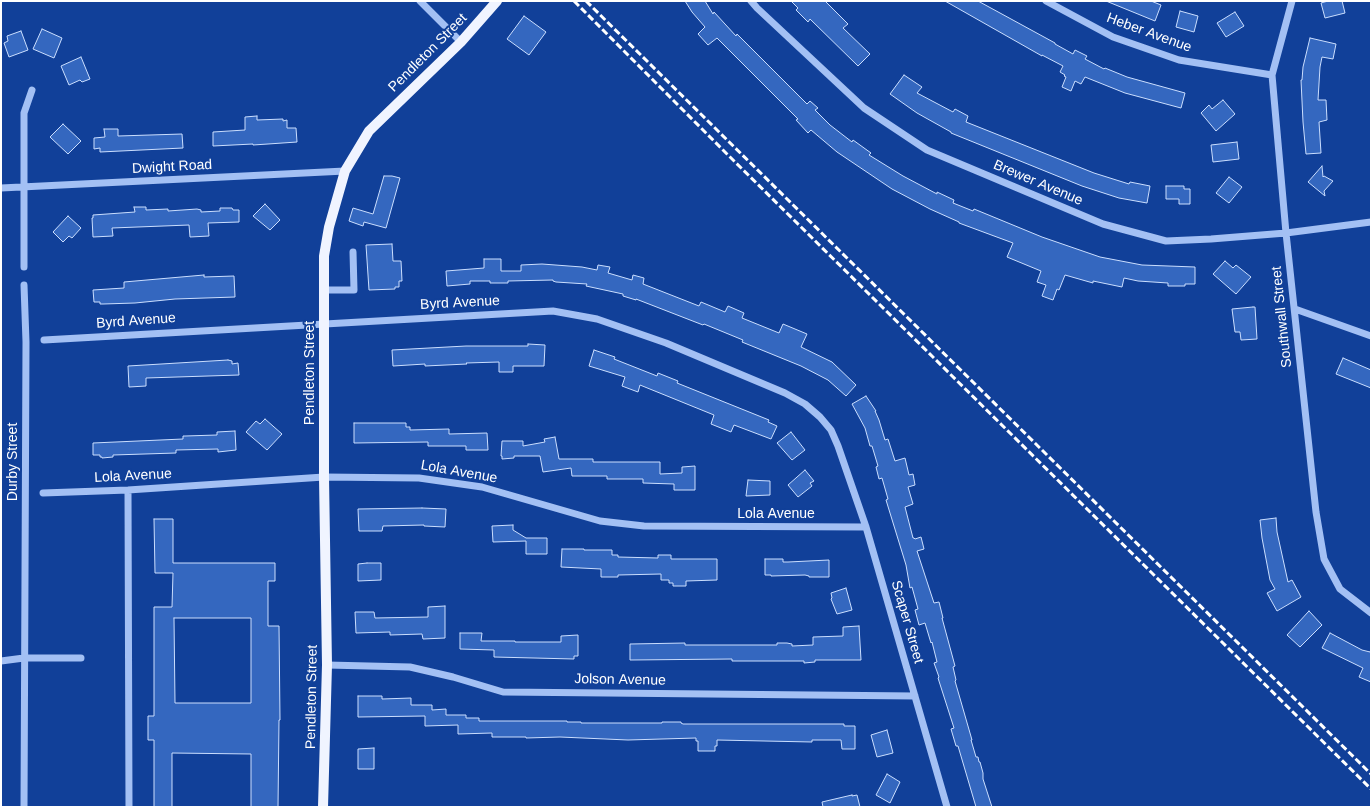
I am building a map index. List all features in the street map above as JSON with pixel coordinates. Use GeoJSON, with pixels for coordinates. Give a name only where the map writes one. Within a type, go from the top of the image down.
{"type":"FeatureCollection","features":[{"type":"Feature","properties":{"kind":"main road","name":"Pendleton Street"},"geometry":{"type":"LineString","coordinates":[[323,807],[327,666],[324,477],[324,256],[329,227],[345,171],[369,132],[461,42],[497,1]]}},
{"type":"Feature","properties":{"kind":"street"},"geometry":{"type":"LineString","coordinates":[[420,1],[461,42]]}},
{"type":"Feature","properties":{"kind":"street","name":"Brewer Avenue"},"geometry":{"type":"LineString","coordinates":[[751,1],[864,108],[927,150],[1103,224],[1166,241],[1286,233],[1371,222]]}},
{"type":"Feature","properties":{"kind":"street","name":"Heber Avenue"},"geometry":{"type":"LineString","coordinates":[[1046,1],[1113,37],[1179,60],[1272,75]]}},
{"type":"Feature","properties":{"kind":"street","name":"Southwall Street"},"geometry":{"type":"LineString","coordinates":[[1292,1],[1272,75],[1286,233],[1316,512],[1324,559],[1340,589],[1371,613]]}},
{"type":"Feature","properties":{"kind":"street"},"geometry":{"type":"LineString","coordinates":[[24,267],[24,113],[32,90]]}},
{"type":"Feature","properties":{"kind":"street","name":"Dwight Road"},"geometry":{"type":"LineString","coordinates":[[1,188],[345,171]]}},
{"type":"Feature","properties":{"kind":"street"},"geometry":{"type":"LineString","coordinates":[[324,290],[354,290],[353,252]]}},
{"type":"Feature","properties":{"kind":"street","name":"Durby Street"},"geometry":{"type":"LineString","coordinates":[[24,285],[26,342],[24,807]]}},
{"type":"Feature","properties":{"kind":"street"},"geometry":{"type":"LineString","coordinates":[[1295,309],[1371,336]]}},
{"type":"Feature","properties":{"kind":"street","name":"Byrd Avenue"},"geometry":{"type":"LineString","coordinates":[[44,340],[553,311],[597,319],[666,343],[785,393],[804,404],[820,417],[831,430],[838,446]]}},
{"type":"Feature","properties":{"kind":"street","name":"Scaper Street"},"geometry":{"type":"LineString","coordinates":[[838,446],[866,527],[947,807]]}},
{"type":"Feature","properties":{"kind":"street","name":"Lola Avenue"},"geometry":{"type":"LineString","coordinates":[[44,493],[128,490],[324,477],[419,478],[482,487],[600,521],[644,526],[866,527]]}},
{"type":"Feature","properties":{"kind":"street"},"geometry":{"type":"LineString","coordinates":[[128,490],[129,807]]}},
{"type":"Feature","properties":{"kind":"street"},"geometry":{"type":"LineString","coordinates":[[1,661],[24,658],[81,658]]}},
{"type":"Feature","properties":{"kind":"street","name":"Jolson Avenue"},"geometry":{"type":"LineString","coordinates":[[327,666],[410,667],[453,677],[503,692],[915,696]]}},
{"type":"Feature","properties":{"kind":"building"},"geometry":{"type":"Polygon","coordinates":[[[685,1],[705,1],[713,14],[714,12],[736,36],[737,34],[807,104],[810,101],[818,108],[815,110],[830,125],[852,142],[853,140],[871,153],[869,155],[903,176],[937,194],[937,192],[954,200],[953,203],[973,211],[974,209],[1042,237],[1100,257],[1142,265],[1195,267],[1195,284],[1185,284],[1185,286],[1168,286],[1168,283],[1138,281],[1124,278],[1122,287],[1093,281],[1093,283],[1065,275],[1053,300],[1042,296],[1046,285],[1037,282],[1041,271],[1007,257],[1013,243],[959,223],[892,189],[837,152],[811,130],[808,133],[796,120],[798,119],[717,38],[708,45],[698,34],[705,27],[685,1]]]}},
{"type":"Feature","properties":{"kind":"building"},"geometry":{"type":"Polygon","coordinates":[[[791,1],[825,1],[848,24],[843,28],[870,54],[858,66],[810,19],[808,22],[796,10],[798,8],[791,1]]]}},
{"type":"Feature","properties":{"kind":"building"},"geometry":{"type":"Polygon","coordinates":[[[945,1],[978,1],[1073,54],[1075,50],[1087,56],[1085,59],[1104,69],[1105,68],[1127,77],[1185,93],[1181,108],[1125,93],[1085,77],[1081,84],[1075,81],[1071,91],[1062,87],[1066,77],[1060,72],[1063,66],[1042,56],[945,1]]]}},
{"type":"Feature","properties":{"kind":"building"},"geometry":{"type":"Polygon","coordinates":[[[1106,1],[1151,1],[1161,5],[1155,21],[1106,1]]]}},
{"type":"Feature","properties":{"kind":"building"},"geometry":{"type":"Polygon","coordinates":[[[1328,1],[1342,1],[1345,13],[1325,18],[1321,3],[1328,1]]]}},
{"type":"Feature","properties":{"kind":"building"},"geometry":{"type":"Polygon","coordinates":[[[1180,11],[1198,16],[1194,32],[1176,27],[1180,11]]]}},
{"type":"Feature","properties":{"kind":"building"},"geometry":{"type":"Polygon","coordinates":[[[1235,12],[1244,26],[1226,37],[1217,23],[1235,12]]]}},
{"type":"Feature","properties":{"kind":"building"},"geometry":{"type":"Polygon","coordinates":[[[524,16],[546,32],[529,55],[507,39],[524,16]]]}},
{"type":"Feature","properties":{"kind":"building"},"geometry":{"type":"Polygon","coordinates":[[[42,29],[62,38],[54,58],[33,49],[42,29]]]}},
{"type":"Feature","properties":{"kind":"building"},"geometry":{"type":"Polygon","coordinates":[[[21,31],[28,50],[9,57],[4,43],[8,41],[7,36],[21,31]]]}},
{"type":"Feature","properties":{"kind":"building"},"geometry":{"type":"Polygon","coordinates":[[[1310,38],[1336,44],[1333,59],[1322,57],[1320,67],[1318,100],[1326,100],[1327,120],[1319,122],[1321,153],[1306,154],[1301,80],[1310,38]]]}},
{"type":"Feature","properties":{"kind":"building"},"geometry":{"type":"Polygon","coordinates":[[[81,57],[90,79],[82,82],[80,80],[69,85],[61,66],[81,57]]]}},
{"type":"Feature","properties":{"kind":"building"},"geometry":{"type":"Polygon","coordinates":[[[904,75],[922,87],[917,93],[953,112],[955,109],[968,116],[966,122],[1094,173],[1129,184],[1130,182],[1150,186],[1147,203],[1119,198],[1082,186],[951,133],[917,113],[890,94],[904,75]]]}},
{"type":"Feature","properties":{"kind":"building"},"geometry":{"type":"Polygon","coordinates":[[[1223,100],[1235,114],[1216,131],[1201,113],[1209,105],[1212,109],[1223,100]]]}},
{"type":"Feature","properties":{"kind":"building"},"geometry":{"type":"Polygon","coordinates":[[[257,116],[257,120],[287,120],[287,128],[296,128],[297,142],[213,146],[213,132],[245,130],[245,117],[257,116]]]}},
{"type":"Feature","properties":{"kind":"building"},"geometry":{"type":"Polygon","coordinates":[[[63,124],[81,141],[68,154],[50,137],[63,124]]]}},
{"type":"Feature","properties":{"kind":"building"},"geometry":{"type":"Polygon","coordinates":[[[104,129],[118,129],[118,136],[182,134],[183,148],[100,152],[100,148],[94,149],[94,138],[105,137],[104,129]]]}},
{"type":"Feature","properties":{"kind":"building"},"geometry":{"type":"Polygon","coordinates":[[[1237,142],[1239,159],[1213,162],[1211,145],[1237,142]]]}},
{"type":"Feature","properties":{"kind":"building"},"geometry":{"type":"Polygon","coordinates":[[[1322,166],[1323,177],[1324,176],[1333,181],[1324,191],[1325,196],[1308,182],[1322,166]]]}},
{"type":"Feature","properties":{"kind":"building"},"geometry":{"type":"Polygon","coordinates":[[[384,176],[400,178],[386,228],[364,222],[363,226],[349,221],[353,208],[373,214],[384,176]]]}},
{"type":"Feature","properties":{"kind":"building"},"geometry":{"type":"Polygon","coordinates":[[[1229,177],[1242,187],[1229,203],[1216,193],[1229,177]]]}},
{"type":"Feature","properties":{"kind":"building"},"geometry":{"type":"Polygon","coordinates":[[[1166,186],[1184,186],[1184,189],[1190,189],[1190,204],[1179,204],[1179,199],[1166,199],[1166,186]]]}},
{"type":"Feature","properties":{"kind":"building"},"geometry":{"type":"Polygon","coordinates":[[[265,204],[280,220],[270,230],[253,216],[265,204]]]}},
{"type":"Feature","properties":{"kind":"building"},"geometry":{"type":"Polygon","coordinates":[[[134,207],[146,207],[146,210],[168,209],[168,211],[197,209],[201,210],[201,212],[220,211],[220,208],[232,208],[233,210],[239,210],[239,222],[208,223],[209,236],[190,237],[189,225],[112,228],[113,236],[93,237],[93,215],[135,212],[134,207]]]}},
{"type":"Feature","properties":{"kind":"building"},"geometry":{"type":"Polygon","coordinates":[[[68,216],[81,228],[72,238],[69,236],[63,242],[53,232],[68,216]]]}},
{"type":"Feature","properties":{"kind":"building"},"geometry":{"type":"Polygon","coordinates":[[[392,244],[393,261],[401,261],[402,281],[399,281],[399,287],[395,287],[395,289],[369,290],[366,245],[392,244]]]}},
{"type":"Feature","properties":{"kind":"building"},"geometry":{"type":"Polygon","coordinates":[[[484,259],[501,259],[501,271],[521,271],[521,265],[542,264],[582,267],[597,270],[598,265],[610,267],[608,273],[632,280],[633,275],[644,278],[643,284],[699,306],[701,302],[725,312],[728,306],[744,313],[742,318],[779,333],[783,324],[807,334],[801,347],[832,362],[856,385],[846,396],[828,380],[801,366],[742,342],[743,340],[636,299],[623,296],[623,294],[586,286],[587,284],[556,282],[553,280],[508,281],[508,283],[470,281],[470,284],[447,286],[446,271],[484,268],[484,259]]]}},
{"type":"Feature","properties":{"kind":"building"},"geometry":{"type":"Polygon","coordinates":[[[1225,261],[1233,268],[1236,265],[1251,277],[1236,294],[1213,274],[1225,261]]]}},
{"type":"Feature","properties":{"kind":"building"},"geometry":{"type":"Polygon","coordinates":[[[204,275],[204,277],[234,276],[235,297],[175,299],[135,303],[100,304],[100,302],[94,302],[93,290],[124,288],[124,282],[204,275]]]}},
{"type":"Feature","properties":{"kind":"building"},"geometry":{"type":"Polygon","coordinates":[[[1255,307],[1257,339],[1241,340],[1240,332],[1235,332],[1232,309],[1255,307]]]}},
{"type":"Feature","properties":{"kind":"building"},"geometry":{"type":"Polygon","coordinates":[[[528,344],[545,345],[544,366],[513,366],[513,372],[499,372],[499,362],[425,366],[425,364],[393,366],[392,350],[466,346],[528,346],[528,344]]]}},
{"type":"Feature","properties":{"kind":"building"},"geometry":{"type":"Polygon","coordinates":[[[594,350],[615,357],[614,359],[657,376],[658,373],[678,381],[677,383],[769,420],[768,422],[777,426],[771,439],[734,425],[731,432],[711,424],[714,415],[640,385],[638,392],[622,386],[625,377],[589,366],[594,350]]]}},
{"type":"Feature","properties":{"kind":"building"},"geometry":{"type":"Polygon","coordinates":[[[1343,358],[1371,370],[1371,388],[1336,374],[1343,358]]]}},
{"type":"Feature","properties":{"kind":"building"},"geometry":{"type":"Polygon","coordinates":[[[232,361],[232,364],[238,363],[239,375],[146,378],[146,386],[129,387],[128,366],[232,361]]]}},
{"type":"Feature","properties":{"kind":"building"},"geometry":{"type":"Polygon","coordinates":[[[866,396],[876,411],[885,440],[888,439],[895,461],[905,458],[909,475],[913,474],[915,485],[908,487],[913,504],[905,507],[913,538],[915,539],[921,537],[924,549],[917,551],[934,603],[939,602],[955,666],[953,667],[955,681],[971,740],[976,757],[978,757],[980,762],[983,779],[992,807],[976,807],[958,746],[956,746],[951,729],[954,728],[934,663],[937,662],[932,642],[931,643],[925,623],[919,625],[915,610],[918,609],[912,587],[910,588],[906,565],[886,500],[888,499],[882,478],[879,479],[876,467],[878,466],[872,446],[870,446],[865,428],[852,404],[866,396]]]}},
{"type":"Feature","properties":{"kind":"building"},"geometry":{"type":"Polygon","coordinates":[[[265,419],[282,434],[267,450],[246,432],[256,421],[260,424],[265,419]]]}},
{"type":"Feature","properties":{"kind":"building"},"geometry":{"type":"Polygon","coordinates":[[[354,423],[406,423],[406,427],[410,427],[410,430],[449,429],[449,434],[487,433],[488,450],[466,450],[466,446],[428,446],[428,442],[354,443],[354,423]]]}},
{"type":"Feature","properties":{"kind":"building"},"geometry":{"type":"Polygon","coordinates":[[[235,431],[236,450],[218,452],[218,449],[176,450],[176,453],[113,455],[113,457],[102,458],[100,455],[93,455],[93,443],[183,439],[183,436],[217,435],[217,432],[235,431]]]}},
{"type":"Feature","properties":{"kind":"building"},"geometry":{"type":"Polygon","coordinates":[[[791,432],[805,450],[792,460],[777,443],[791,432]]]}},
{"type":"Feature","properties":{"kind":"building"},"geometry":{"type":"Polygon","coordinates":[[[555,437],[559,459],[593,459],[593,462],[660,462],[660,474],[682,473],[682,467],[695,466],[695,490],[674,490],[674,484],[643,483],[643,479],[607,479],[607,476],[572,476],[571,468],[543,472],[540,456],[514,456],[514,458],[502,459],[502,441],[523,441],[523,446],[545,442],[544,439],[555,437]]]}},
{"type":"Feature","properties":{"kind":"building"},"geometry":{"type":"Polygon","coordinates":[[[805,470],[814,481],[810,483],[812,486],[798,497],[788,485],[805,470]]]}},
{"type":"Feature","properties":{"kind":"building"},"geometry":{"type":"Polygon","coordinates":[[[748,480],[770,481],[770,495],[746,496],[748,480]]]}},
{"type":"Feature","properties":{"kind":"building"},"geometry":{"type":"Polygon","coordinates":[[[358,509],[446,509],[445,527],[424,525],[383,526],[382,531],[359,531],[358,509]]]}},
{"type":"Feature","properties":{"kind":"building"},"geometry":{"type":"Polygon","coordinates":[[[1276,518],[1277,532],[1288,582],[1292,580],[1301,597],[1277,611],[1267,593],[1275,589],[1270,580],[1260,520],[1276,518]]]}},
{"type":"Feature","properties":{"kind":"building"},"geometry":{"type":"Polygon","coordinates":[[[154,519],[173,519],[173,563],[275,563],[275,581],[268,581],[268,626],[279,626],[280,720],[278,807],[251,807],[251,754],[172,753],[172,807],[154,807],[154,740],[148,740],[148,716],[154,716],[154,607],[172,607],[173,573],[155,573],[154,519]],[[174,618],[175,703],[251,703],[251,618],[174,618]]]}},
{"type":"Feature","properties":{"kind":"building"},"geometry":{"type":"Polygon","coordinates":[[[513,525],[513,530],[526,538],[547,538],[547,554],[526,554],[526,541],[493,542],[492,526],[513,525]]]}},
{"type":"Feature","properties":{"kind":"building"},"geometry":{"type":"Polygon","coordinates":[[[562,549],[612,550],[612,555],[618,555],[618,557],[658,558],[658,555],[671,555],[671,559],[717,559],[717,580],[686,581],[686,586],[673,586],[673,583],[669,583],[669,580],[661,580],[661,574],[601,577],[601,569],[561,567],[562,549]]]}},
{"type":"Feature","properties":{"kind":"building"},"geometry":{"type":"Polygon","coordinates":[[[765,559],[783,559],[783,562],[829,560],[829,577],[809,577],[805,575],[765,575],[765,559]]]}},
{"type":"Feature","properties":{"kind":"building"},"geometry":{"type":"Polygon","coordinates":[[[381,563],[381,580],[358,581],[358,564],[381,563]]]}},
{"type":"Feature","properties":{"kind":"building"},"geometry":{"type":"Polygon","coordinates":[[[846,588],[852,610],[837,614],[831,599],[831,593],[846,588]]]}},
{"type":"Feature","properties":{"kind":"building"},"geometry":{"type":"Polygon","coordinates":[[[445,606],[445,638],[423,639],[422,634],[390,635],[390,632],[356,633],[355,612],[374,612],[375,618],[428,617],[428,607],[445,606]]]}},
{"type":"Feature","properties":{"kind":"building"},"geometry":{"type":"Polygon","coordinates":[[[1309,611],[1322,625],[1300,647],[1287,635],[1309,611]]]}},
{"type":"Feature","properties":{"kind":"building"},"geometry":{"type":"Polygon","coordinates":[[[859,626],[861,660],[815,660],[815,662],[804,663],[804,661],[732,661],[732,659],[630,660],[630,644],[685,643],[685,645],[777,645],[777,643],[787,643],[792,644],[792,646],[813,645],[813,637],[843,636],[843,627],[859,626]]]}},
{"type":"Feature","properties":{"kind":"building"},"geometry":{"type":"Polygon","coordinates":[[[460,633],[482,633],[481,641],[515,642],[561,642],[561,636],[578,635],[578,656],[574,656],[574,659],[494,657],[494,650],[460,649],[460,633]]]}},
{"type":"Feature","properties":{"kind":"building"},"geometry":{"type":"Polygon","coordinates":[[[1330,633],[1362,650],[1370,652],[1371,650],[1371,682],[1359,677],[1363,668],[1322,648],[1330,633]]]}},
{"type":"Feature","properties":{"kind":"building"},"geometry":{"type":"Polygon","coordinates":[[[358,696],[382,696],[382,699],[411,698],[411,705],[432,705],[432,710],[446,709],[446,715],[466,715],[466,718],[479,718],[479,721],[567,721],[581,723],[681,722],[683,724],[844,724],[844,726],[855,726],[855,749],[842,749],[841,740],[812,740],[812,742],[717,740],[715,751],[698,751],[698,741],[696,741],[696,738],[628,740],[560,737],[492,737],[492,733],[458,734],[458,725],[425,726],[425,716],[358,717],[358,696]]]}},
{"type":"Feature","properties":{"kind":"building"},"geometry":{"type":"Polygon","coordinates":[[[887,730],[893,753],[877,757],[871,735],[887,730]]]}},
{"type":"Feature","properties":{"kind":"building"},"geometry":{"type":"Polygon","coordinates":[[[374,748],[374,769],[358,769],[358,749],[374,748]]]}},
{"type":"Feature","properties":{"kind":"building"},"geometry":{"type":"Polygon","coordinates":[[[887,774],[900,782],[890,803],[876,795],[887,774]]]}},
{"type":"Feature","properties":{"kind":"building"},"geometry":{"type":"Polygon","coordinates":[[[857,795],[860,807],[823,807],[822,802],[857,795]]]}},
{"type":"Feature","properties":{"kind":"railway"},"geometry":{"type":"LineString","coordinates":[[574,1],[728,155],[1371,789]]}},
{"type":"Feature","properties":{"kind":"railway"},"geometry":{"type":"LineString","coordinates":[[586,1],[1371,774]]}}]}
